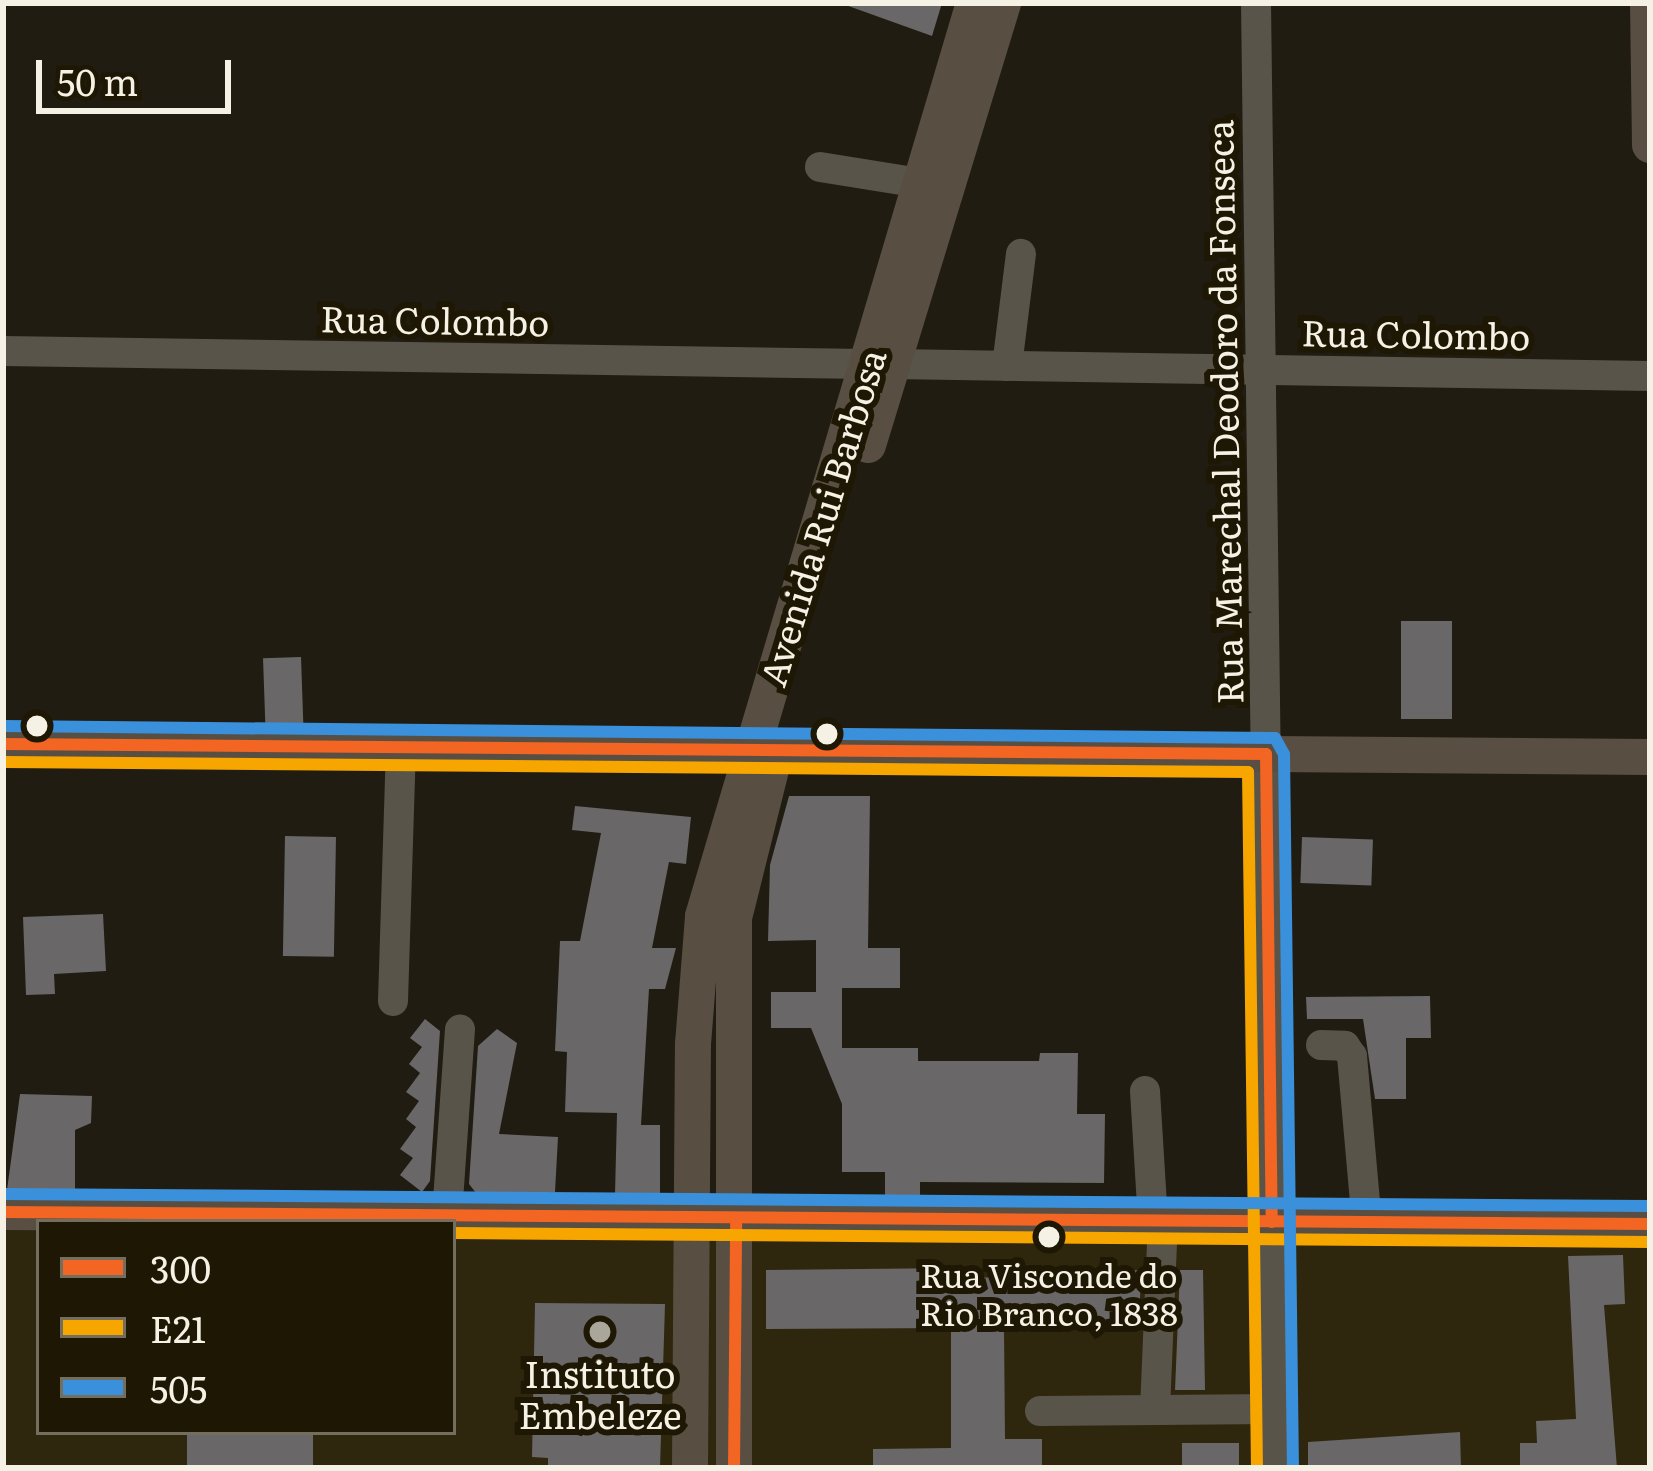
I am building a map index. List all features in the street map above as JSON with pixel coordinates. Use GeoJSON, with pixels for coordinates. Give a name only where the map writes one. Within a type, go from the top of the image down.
{"type":"FeatureCollection","features":[{"type":"Feature","properties":{"kind":"main road","name":"Avenida Rui Barbosa"},"geometry":{"type":"LineString","coordinates":[[880,364],[920,183],[974,3]]}},
{"type":"Feature","properties":{"kind":"main road","name":"Avenida Rui Barbosa"},"geometry":{"type":"LineString","coordinates":[[690,1468],[692,1217],[703,916],[764,750],[880,364],[1003,3]]}},
{"type":"Feature","properties":{"kind":"main road"},"geometry":{"type":"LineString","coordinates":[[1648,3],[1650,145]]}},
{"type":"Feature","properties":{"kind":"main road"},"geometry":{"type":"LineString","coordinates":[[3,743],[1650,757]]}},
{"type":"Feature","properties":{"kind":"main road","name":"Avenida Rui Barbosa"},"geometry":{"type":"LineString","coordinates":[[734,1468],[734,918],[764,750]]}},
{"type":"Feature","properties":{"kind":"main road"},"geometry":{"type":"LineString","coordinates":[[3,1212],[159,1218],[1650,1224]]}},
{"type":"Feature","properties":{"kind":"street","name":"Rua Marechal Deodoro da Fonseca"},"geometry":{"type":"LineString","coordinates":[[1256,3],[1275,1468]]}},
{"type":"Feature","properties":{"kind":"street"},"geometry":{"type":"LineString","coordinates":[[820,166],[920,183]]}},
{"type":"Feature","properties":{"kind":"street"},"geometry":{"type":"LineString","coordinates":[[1007,366],[1021,254]]}},
{"type":"Feature","properties":{"kind":"street","name":"Rua Colombo"},"geometry":{"type":"LineString","coordinates":[[3,351],[1650,376]]}},
{"type":"Feature","properties":{"kind":"street"},"geometry":{"type":"LineString","coordinates":[[393,1001],[401,747]]}},
{"type":"Feature","properties":{"kind":"street"},"geometry":{"type":"LineString","coordinates":[[447,1216],[460,1029]]}},
{"type":"Feature","properties":{"kind":"street"},"geometry":{"type":"LineString","coordinates":[[1321,1045],[1346,1046],[1352,1056],[1367,1223]]}},
{"type":"Feature","properties":{"kind":"street"},"geometry":{"type":"LineString","coordinates":[[1145,1091],[1158,1221],[1155,1410]]}},
{"type":"Feature","properties":{"kind":"street"},"geometry":{"type":"LineString","coordinates":[[1040,1411],[1274,1409]]}},
{"type":"Feature","properties":{"kind":"shaded area"},"geometry":{"type":"Polygon","coordinates":[[[3,1191],[1650,1202],[1650,1468],[3,1468],[3,1191]]]}},
{"type":"Feature","properties":{"kind":"building"},"geometry":{"type":"Polygon","coordinates":[[[840,3],[942,3],[932,36],[840,3]]]}},
{"type":"Feature","properties":{"kind":"building"},"geometry":{"type":"Polygon","coordinates":[[[1401,621],[1452,621],[1452,719],[1401,719],[1401,621]]]}},
{"type":"Feature","properties":{"kind":"building"},"geometry":{"type":"Polygon","coordinates":[[[301,657],[303,724],[265,725],[263,658],[301,657]]]}},
{"type":"Feature","properties":{"kind":"building"},"geometry":{"type":"Polygon","coordinates":[[[789,796],[870,796],[868,948],[900,948],[900,988],[842,988],[842,1048],[918,1048],[918,1061],[1039,1061],[1040,1053],[1078,1053],[1077,1114],[1105,1114],[1104,1183],[920,1182],[920,1196],[885,1196],[885,1172],[842,1172],[842,1104],[811,1028],[771,1028],[771,992],[816,992],[816,940],[768,941],[770,865],[789,796]]]}},
{"type":"Feature","properties":{"kind":"building"},"geometry":{"type":"Polygon","coordinates":[[[575,806],[691,817],[686,864],[669,862],[652,948],[676,948],[665,989],[649,989],[641,1125],[660,1125],[660,1194],[615,1194],[617,1113],[565,1112],[567,1052],[555,1051],[560,941],[580,941],[601,833],[572,830],[575,806]]]}},
{"type":"Feature","properties":{"kind":"building"},"geometry":{"type":"Polygon","coordinates":[[[285,836],[336,837],[334,957],[283,956],[285,836]]]}},
{"type":"Feature","properties":{"kind":"building"},"geometry":{"type":"Polygon","coordinates":[[[1302,837],[1373,839],[1371,885],[1300,883],[1302,837]]]}},
{"type":"Feature","properties":{"kind":"building"},"geometry":{"type":"Polygon","coordinates":[[[103,914],[106,971],[54,974],[55,994],[26,995],[23,917],[103,914]]]}},
{"type":"Feature","properties":{"kind":"building"},"geometry":{"type":"Polygon","coordinates":[[[1430,996],[1431,1038],[1406,1038],[1406,1099],[1375,1099],[1363,1019],[1307,1019],[1306,997],[1430,996]]]}},
{"type":"Feature","properties":{"kind":"building"},"geometry":{"type":"Polygon","coordinates":[[[425,1019],[440,1031],[430,1181],[422,1192],[400,1175],[413,1158],[400,1149],[416,1127],[406,1119],[419,1101],[406,1092],[420,1073],[409,1064],[422,1047],[410,1038],[425,1019]]]}},
{"type":"Feature","properties":{"kind":"building"},"geometry":{"type":"Polygon","coordinates":[[[497,1029],[517,1043],[499,1134],[558,1137],[555,1192],[476,1193],[469,1184],[478,1046],[497,1029]]]}},
{"type":"Feature","properties":{"kind":"building"},"geometry":{"type":"Polygon","coordinates":[[[20,1094],[92,1096],[91,1123],[75,1130],[75,1189],[7,1190],[20,1094]]]}},
{"type":"Feature","properties":{"kind":"building"},"geometry":{"type":"Polygon","coordinates":[[[1623,1255],[1625,1304],[1604,1305],[1617,1468],[1520,1468],[1520,1443],[1537,1443],[1536,1421],[1576,1419],[1568,1256],[1623,1255]]]}},
{"type":"Feature","properties":{"kind":"building"},"geometry":{"type":"Polygon","coordinates":[[[955,1268],[955,1279],[1141,1270],[1139,1327],[1004,1328],[1005,1439],[1042,1439],[1042,1468],[873,1468],[873,1449],[951,1448],[951,1328],[766,1329],[766,1270],[955,1268]]]}},
{"type":"Feature","properties":{"kind":"building"},"geometry":{"type":"Polygon","coordinates":[[[1180,1270],[1203,1270],[1205,1390],[1175,1390],[1180,1270]]]}},
{"type":"Feature","properties":{"kind":"building"},"geometry":{"type":"Polygon","coordinates":[[[535,1303],[665,1304],[660,1468],[548,1468],[548,1458],[532,1457],[535,1303]]]}},
{"type":"Feature","properties":{"kind":"building"},"geometry":{"type":"Polygon","coordinates":[[[1460,1432],[1461,1468],[1308,1468],[1308,1442],[1460,1432]]]}},
{"type":"Feature","properties":{"kind":"building"},"geometry":{"type":"Polygon","coordinates":[[[187,1435],[313,1435],[313,1468],[187,1468],[187,1435]]]}},
{"type":"Feature","properties":{"kind":"building"},"geometry":{"type":"Polygon","coordinates":[[[1182,1443],[1239,1443],[1239,1468],[1182,1468],[1182,1443]]]}},
{"type":"Feature","properties":{"kind":"transit line","name":"505"},"geometry":{"type":"LineString","coordinates":[[3,726],[1275,738],[1284,754],[1293,1468]]}},
{"type":"Feature","properties":{"kind":"transit line","name":"300"},"geometry":{"type":"LineString","coordinates":[[3,744],[1266,754],[1272,1222]]}},
{"type":"Feature","properties":{"kind":"transit line","name":"E21"},"geometry":{"type":"LineString","coordinates":[[3,762],[1248,772],[1257,1468]]}},
{"type":"Feature","properties":{"kind":"transit line","name":"505"},"geometry":{"type":"LineString","coordinates":[[3,1194],[1650,1206]]}},
{"type":"Feature","properties":{"kind":"transit line","name":"300"},"geometry":{"type":"LineString","coordinates":[[3,1212],[1650,1224]]}},
{"type":"Feature","properties":{"kind":"transit line","name":"300"},"geometry":{"type":"LineString","coordinates":[[734,1468],[736,1218]]}},
{"type":"Feature","properties":{"kind":"transit line","name":"E21"},"geometry":{"type":"LineString","coordinates":[[456,1233],[1650,1242]]}},
{"type":"Feature","properties":{"kind":"place","name":"Rua Visconde do Rio Branco, 1838"},"geometry":{"type":"Point","coordinates":[1049,1237]}},
{"type":"Feature","properties":{"kind":"place","name":"Instituto Embeleze"},"geometry":{"type":"Point","coordinates":[600,1332]}}]}
